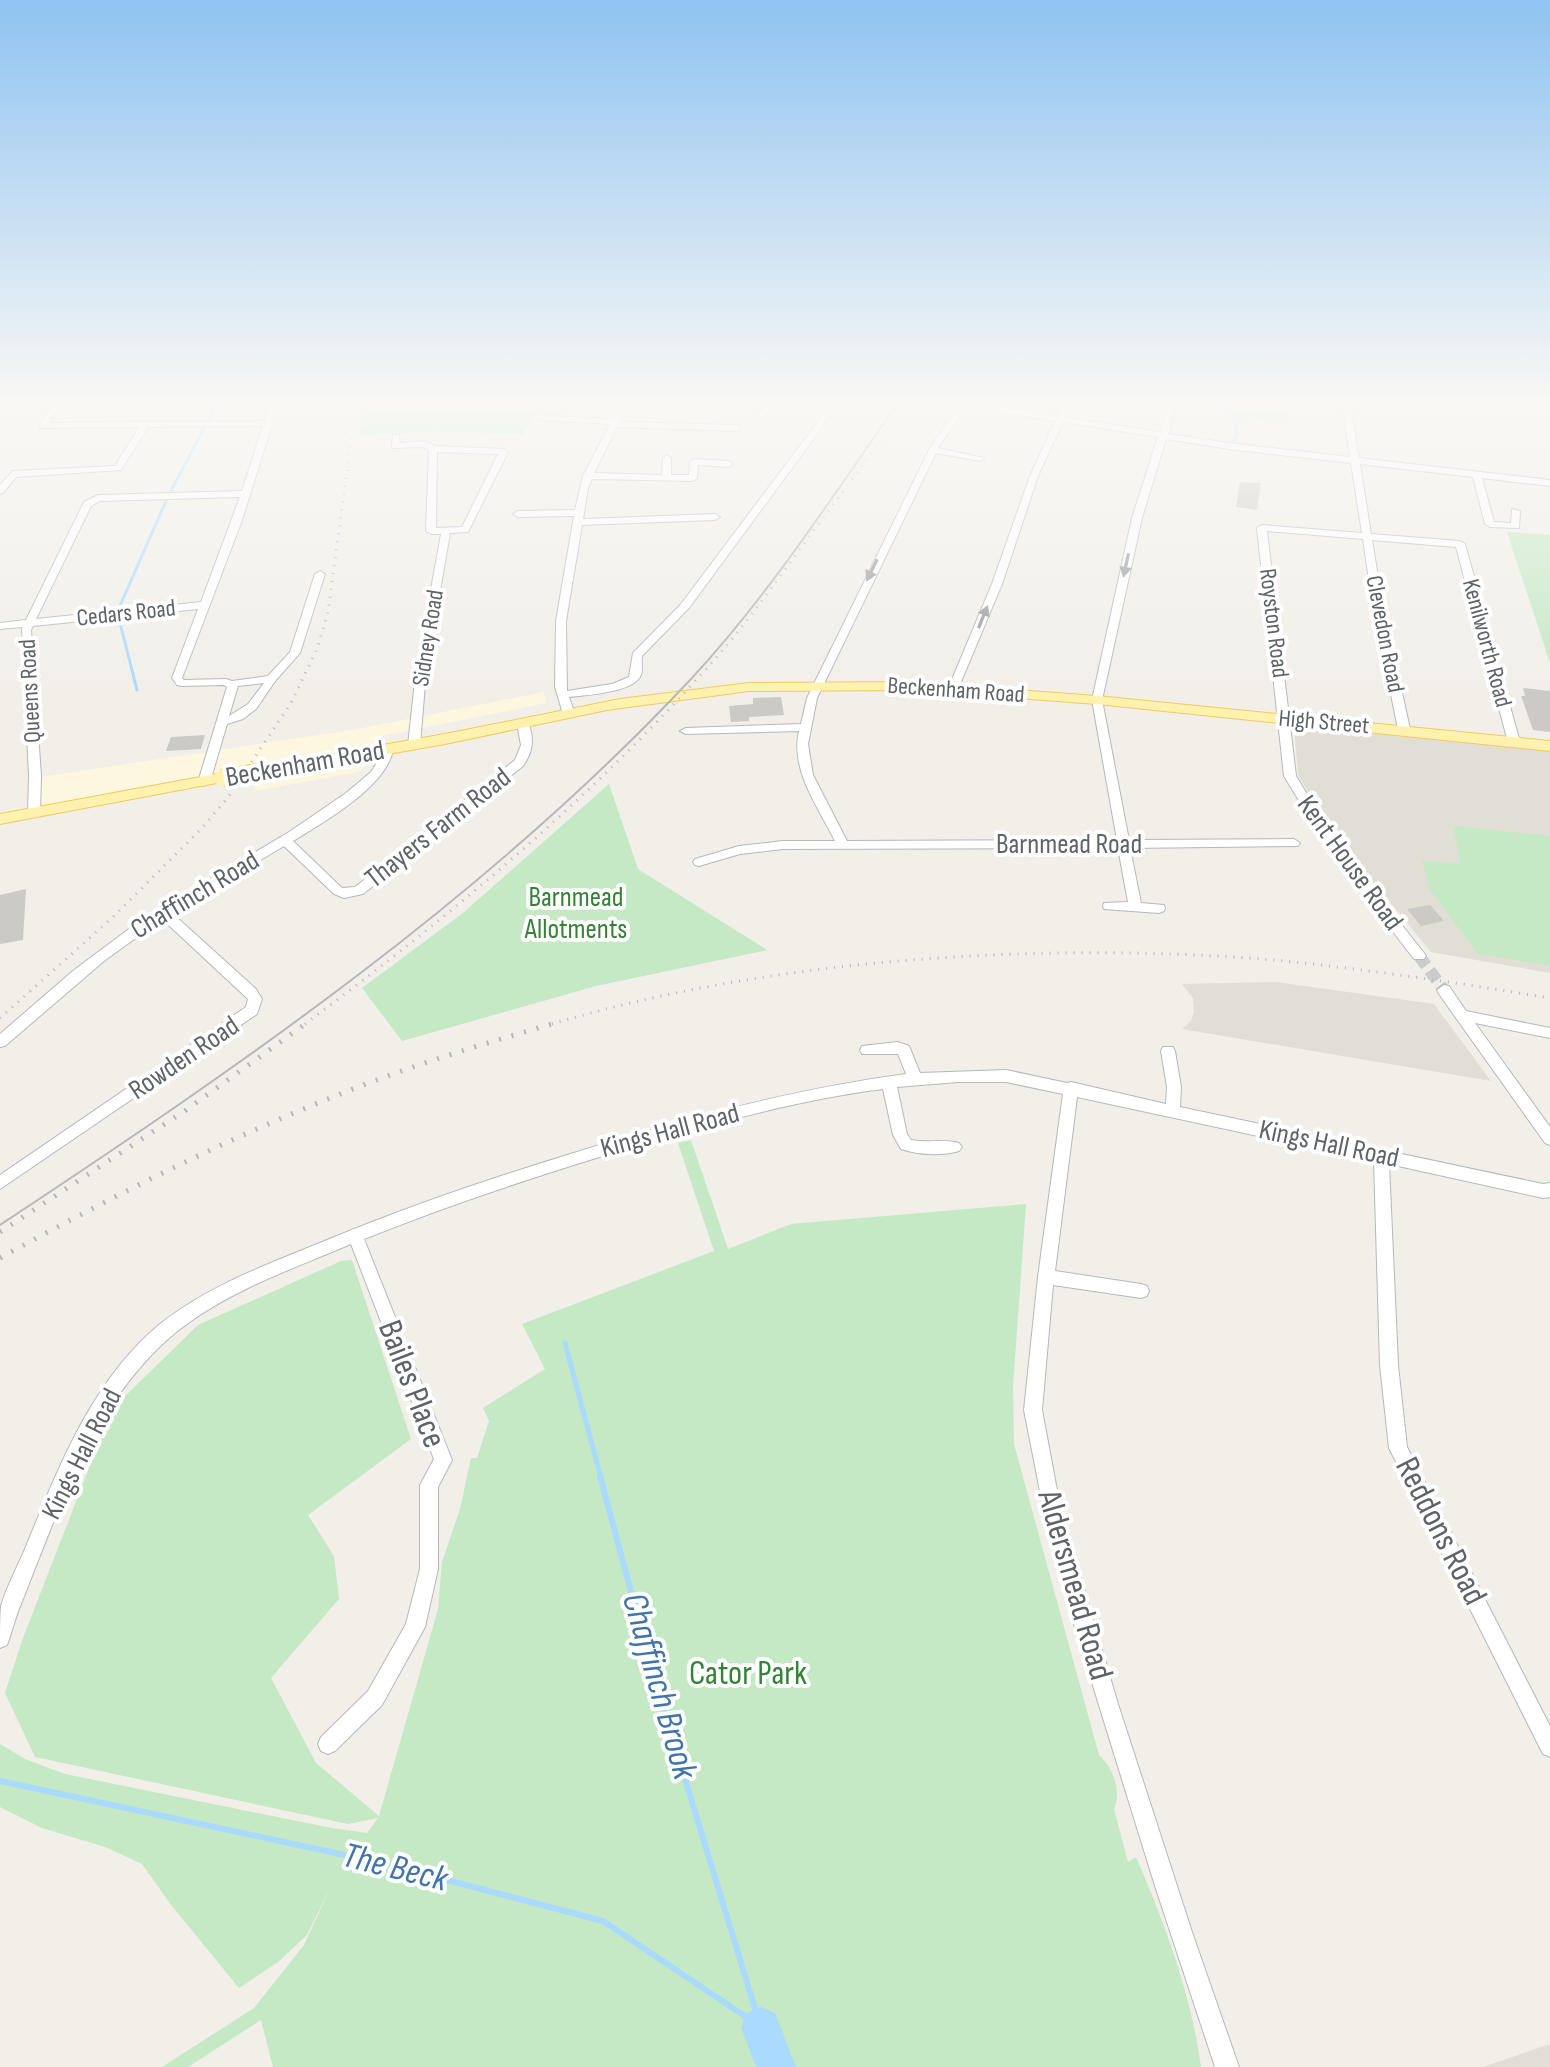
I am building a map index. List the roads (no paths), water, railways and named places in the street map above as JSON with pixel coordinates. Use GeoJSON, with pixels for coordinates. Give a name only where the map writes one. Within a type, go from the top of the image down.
{"type":"FeatureCollection","features":[{"type":"Feature","properties":{"kind":"main road","name":"Beckenham Road"},"geometry":{"type":"LineString","coordinates":[[0,819],[205,775],[222,778],[414,745],[609,706],[703,695],[720,690],[820,685],[953,689],[1097,700]]}},
{"type":"Feature","properties":{"kind":"main road","name":"High Street"},"geometry":{"type":"LineString","coordinates":[[1097,700],[1550,746]]}},
{"type":"Feature","properties":{"kind":"street","name":"Queens Road"},"geometry":{"type":"LineString","coordinates":[[34,813],[28,624],[91,500],[105,499]]}},
{"type":"Feature","properties":{"kind":"street"},"geometry":{"type":"LineString","coordinates":[[244,499],[177,681],[231,684],[271,679]]}},
{"type":"Feature","properties":{"kind":"street"},"geometry":{"type":"LineString","coordinates":[[432,499],[431,531],[465,530],[480,499]]}},
{"type":"Feature","properties":{"kind":"street"},"geometry":{"type":"LineString","coordinates":[[569,714],[562,695],[562,606],[583,499]]}},
{"type":"Feature","properties":{"kind":"street"},"geometry":{"type":"LineString","coordinates":[[562,695],[621,686],[632,681],[636,675],[637,655],[685,606],[764,499]]}},
{"type":"Feature","properties":{"kind":"street"},"geometry":{"type":"LineString","coordinates":[[843,844],[807,775],[802,744],[805,727],[812,698],[830,656],[908,499]]}},
{"type":"Feature","properties":{"kind":"street"},"geometry":{"type":"LineString","coordinates":[[953,689],[997,584],[1026,499]]}},
{"type":"Feature","properties":{"kind":"street"},"geometry":{"type":"LineString","coordinates":[[1135,907],[1097,700],[1129,552],[1145,499]]}},
{"type":"Feature","properties":{"kind":"street","name":"Clevedon Road"},"geometry":{"type":"LineString","coordinates":[[1360,499],[1404,729]]}},
{"type":"Feature","properties":{"kind":"street"},"geometry":{"type":"LineString","coordinates":[[1483,499],[1490,524],[1516,526],[1515,511]]}},
{"type":"Feature","properties":{"kind":"street"},"geometry":{"type":"LineString","coordinates":[[518,514],[715,517]]}},
{"type":"Feature","properties":{"kind":"street","name":"Royston Road"},"geometry":{"type":"LineString","coordinates":[[1284,718],[1262,528],[1366,539]]}},
{"type":"Feature","properties":{"kind":"street","name":"Sidney Road"},"geometry":{"type":"LineString","coordinates":[[414,745],[421,672],[446,531]]}},
{"type":"Feature","properties":{"kind":"street","name":"Kenilworth Road"},"geometry":{"type":"LineString","coordinates":[[1366,539],[1460,544],[1514,742]]}},
{"type":"Feature","properties":{"kind":"street"},"geometry":{"type":"LineString","coordinates":[[223,722],[242,715],[257,703],[271,679],[295,653],[320,574]]}},
{"type":"Feature","properties":{"kind":"street","name":"Cedars Road"},"geometry":{"type":"LineString","coordinates":[[0,626],[204,605]]}},
{"type":"Feature","properties":{"kind":"street"},"geometry":{"type":"LineString","coordinates":[[205,775],[233,689],[231,684]]}},
{"type":"Feature","properties":{"kind":"street","name":"Kent House Road"},"geometry":{"type":"LineString","coordinates":[[1284,718],[1290,776],[1330,842],[1419,956]]}},
{"type":"Feature","properties":{"kind":"street","name":"Thayers Farm Road"},"geometry":{"type":"LineString","coordinates":[[286,841],[338,891],[344,894],[359,891],[519,763],[527,754],[528,743],[523,724]]}},
{"type":"Feature","properties":{"kind":"street"},"geometry":{"type":"LineString","coordinates":[[686,731],[805,727]]}},
{"type":"Feature","properties":{"kind":"street","name":"Chaffinch Road"},"geometry":{"type":"LineString","coordinates":[[0,1042],[115,945],[163,912],[286,841],[360,787],[384,763],[387,750]]}},
{"type":"Feature","properties":{"kind":"street","name":"Barnmead Road"},"geometry":{"type":"LineString","coordinates":[[699,862],[739,850],[783,845],[1294,843]]}},
{"type":"Feature","properties":{"kind":"street"},"geometry":{"type":"LineString","coordinates":[[1109,906],[1159,908]]}},
{"type":"Feature","properties":{"kind":"street","name":"Rowden Road"},"geometry":{"type":"LineString","coordinates":[[0,1183],[252,1010],[255,999],[251,993],[163,912]]}},
{"type":"Feature","properties":{"kind":"street"},"geometry":{"type":"LineString","coordinates":[[1444,990],[1550,1139]]}},
{"type":"Feature","properties":{"kind":"street"},"geometry":{"type":"LineString","coordinates":[[1462,1015],[1550,1033]]}},
{"type":"Feature","properties":{"kind":"street"},"geometry":{"type":"LineString","coordinates":[[867,1050],[898,1047],[904,1050],[915,1078]]}},
{"type":"Feature","properties":{"kind":"street"},"geometry":{"type":"LineString","coordinates":[[1168,1051],[1174,1087],[1173,1111]]}},
{"type":"Feature","properties":{"kind":"street","name":"Kings Hall Road"},"geometry":{"type":"LineString","coordinates":[[0,1638],[10,1607],[94,1421],[121,1377],[149,1344],[180,1319],[222,1294],[355,1235],[522,1174],[680,1126],[761,1106],[915,1078],[1006,1076],[1543,1191],[1550,1190]]}},
{"type":"Feature","properties":{"kind":"street"},"geometry":{"type":"LineString","coordinates":[[889,1082],[900,1135],[906,1145],[954,1147]]}},
{"type":"Feature","properties":{"kind":"street","name":"Aldersmead Road"},"geometry":{"type":"LineString","coordinates":[[1071,1088],[1046,1277],[1033,1410],[1055,1525],[1177,1928],[1227,2067]]}},
{"type":"Feature","properties":{"kind":"street","name":"Reddons Road"},"geometry":{"type":"LineString","coordinates":[[1381,1155],[1389,1365],[1398,1448],[1550,1747]]}},
{"type":"Feature","properties":{"kind":"street","name":"Bailes Place"},"geometry":{"type":"LineString","coordinates":[[328,1744],[375,1698],[415,1627],[429,1569],[429,1485],[443,1460],[355,1235]]}},
{"type":"Feature","properties":{"kind":"street"},"geometry":{"type":"LineString","coordinates":[[1046,1277],[1141,1291]]}},
{"type":"Feature","properties":{"kind":"waterway","name":"Chaffinch Brook"},"geometry":{"type":"LineString","coordinates":[[119,608],[166,501]]}},
{"type":"Feature","properties":{"kind":"waterway","name":"Chaffinch Brook"},"geometry":{"type":"LineString","coordinates":[[119,619],[137,690]]}},
{"type":"Feature","properties":{"kind":"waterway","name":"Chaffinch Brook"},"geometry":{"type":"LineString","coordinates":[[565,1343],[601,1478]]}},
{"type":"Feature","properties":{"kind":"waterway","name":"Chaffinch Brook"},"geometry":{"type":"LineString","coordinates":[[600,1476],[653,1674],[760,2025]]}},
{"type":"Feature","properties":{"kind":"waterway","name":"The Beck"},"geometry":{"type":"LineString","coordinates":[[0,1781],[382,1863],[603,1921],[761,2027]]}},
{"type":"Feature","properties":{"kind":"waterway"},"geometry":{"type":"LineString","coordinates":[[761,2027],[776,2067]]}},
{"type":"Feature","properties":{"kind":"tunnel"},"geometry":{"type":"LineString","coordinates":[[1419,956],[1444,990]]}},
{"type":"Feature","properties":{"kind":"tram line"},"geometry":{"type":"LineString","coordinates":[[0,1225],[273,1038],[448,904],[532,833],[613,758],[720,647],[831,499]]}},
{"type":"Feature","properties":{"kind":"railway"},"geometry":{"type":"LineString","coordinates":[[0,1018],[112,918],[201,829],[226,800],[291,703],[317,649],[328,612],[343,499]]}},
{"type":"Feature","properties":{"kind":"railway"},"geometry":{"type":"LineString","coordinates":[[305,1024],[460,903],[606,773],[713,662],[837,499]]}},
{"type":"Feature","properties":{"kind":"railway"},"geometry":{"type":"LineString","coordinates":[[554,1024],[725,983],[910,960],[1003,954],[1096,953],[1274,960],[1550,998]]}},
{"type":"Feature","properties":{"kind":"railway"},"geometry":{"type":"LineString","coordinates":[[0,1232],[186,1110],[308,1022]]}},
{"type":"Feature","properties":{"kind":"railway"},"geometry":{"type":"LineString","coordinates":[[554,1024],[559,1022]]}},
{"type":"Feature","properties":{"kind":"railway"},"geometry":{"type":"LineString","coordinates":[[0,1258],[141,1184],[286,1116],[406,1069],[554,1024]]}},
{"type":"Feature","properties":{"kind":"park label","name":"Barnmead Allotments"},"geometry":{"type":"Point","coordinates":[576,913]}},
{"type":"Feature","properties":{"kind":"park label","name":"Cator Park"},"geometry":{"type":"Point","coordinates":[748,1673]}}]}
